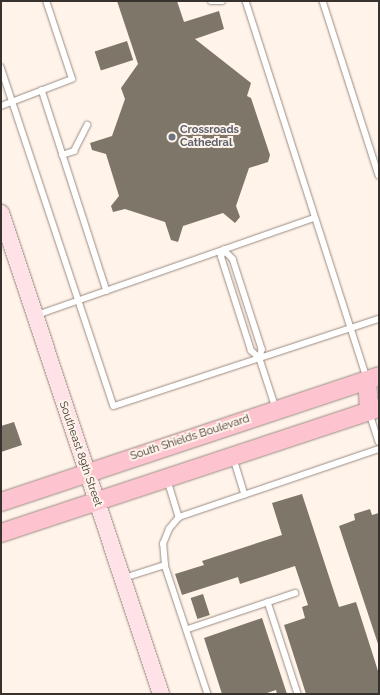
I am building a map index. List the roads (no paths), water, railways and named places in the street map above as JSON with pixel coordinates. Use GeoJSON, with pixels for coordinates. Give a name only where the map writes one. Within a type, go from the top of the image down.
{"type":"FeatureCollection","features":[{"type":"Feature","properties":{"kind":"main road","name":"Southeast 89th Street"},"geometry":{"type":"LineString","coordinates":[[1,213],[86,473],[161,694]]}},
{"type":"Feature","properties":{"kind":"main road","name":"South Shields Boulevard"},"geometry":{"type":"LineString","coordinates":[[1,502],[373,378]]}},
{"type":"Feature","properties":{"kind":"main road"},"geometry":{"type":"LineString","coordinates":[[1,533],[374,410],[373,378]]}},
{"type":"Feature","properties":{"kind":"lane"},"geometry":{"type":"LineString","coordinates":[[1,106],[72,78],[46,1]]}},
{"type":"Feature","properties":{"kind":"lane"},"geometry":{"type":"LineString","coordinates":[[211,1],[222,1]]}},
{"type":"Feature","properties":{"kind":"lane"},"geometry":{"type":"LineString","coordinates":[[246,1],[314,218],[351,327],[373,378]]}},
{"type":"Feature","properties":{"kind":"lane"},"geometry":{"type":"LineString","coordinates":[[322,1],[379,175]]}},
{"type":"Feature","properties":{"kind":"lane"},"geometry":{"type":"LineString","coordinates":[[1,67],[114,406],[379,319]]}},
{"type":"Feature","properties":{"kind":"lane"},"geometry":{"type":"LineString","coordinates":[[42,90],[107,291]]}},
{"type":"Feature","properties":{"kind":"lane"},"geometry":{"type":"LineString","coordinates":[[62,155],[74,151],[87,125]]}},
{"type":"Feature","properties":{"kind":"lane"},"geometry":{"type":"LineString","coordinates":[[35,316],[314,218]]}},
{"type":"Feature","properties":{"kind":"lane"},"geometry":{"type":"LineString","coordinates":[[224,250],[233,259],[262,350],[260,359],[276,410]]}},
{"type":"Feature","properties":{"kind":"lane"},"geometry":{"type":"LineString","coordinates":[[224,250],[221,257],[251,351],[260,359]]}},
{"type":"Feature","properties":{"kind":"lane"},"geometry":{"type":"LineString","coordinates":[[374,410],[379,442]]}},
{"type":"Feature","properties":{"kind":"lane"},"geometry":{"type":"LineString","coordinates":[[208,694],[188,629],[165,565],[163,544],[169,529],[179,517],[379,449]]}},
{"type":"Feature","properties":{"kind":"lane"},"geometry":{"type":"LineString","coordinates":[[233,456],[245,494]]}},
{"type":"Feature","properties":{"kind":"lane"},"geometry":{"type":"LineString","coordinates":[[167,479],[179,517]]}},
{"type":"Feature","properties":{"kind":"lane"},"geometry":{"type":"LineString","coordinates":[[122,579],[165,565]]}},
{"type":"Feature","properties":{"kind":"lane"},"geometry":{"type":"LineString","coordinates":[[188,629],[295,593]]}},
{"type":"Feature","properties":{"kind":"lane"},"geometry":{"type":"LineString","coordinates":[[268,602],[298,694]]}},
{"type":"Feature","properties":{"kind":"place","name":"Crossroads Cathedral"},"geometry":{"type":"Point","coordinates":[172,137]}}]}
